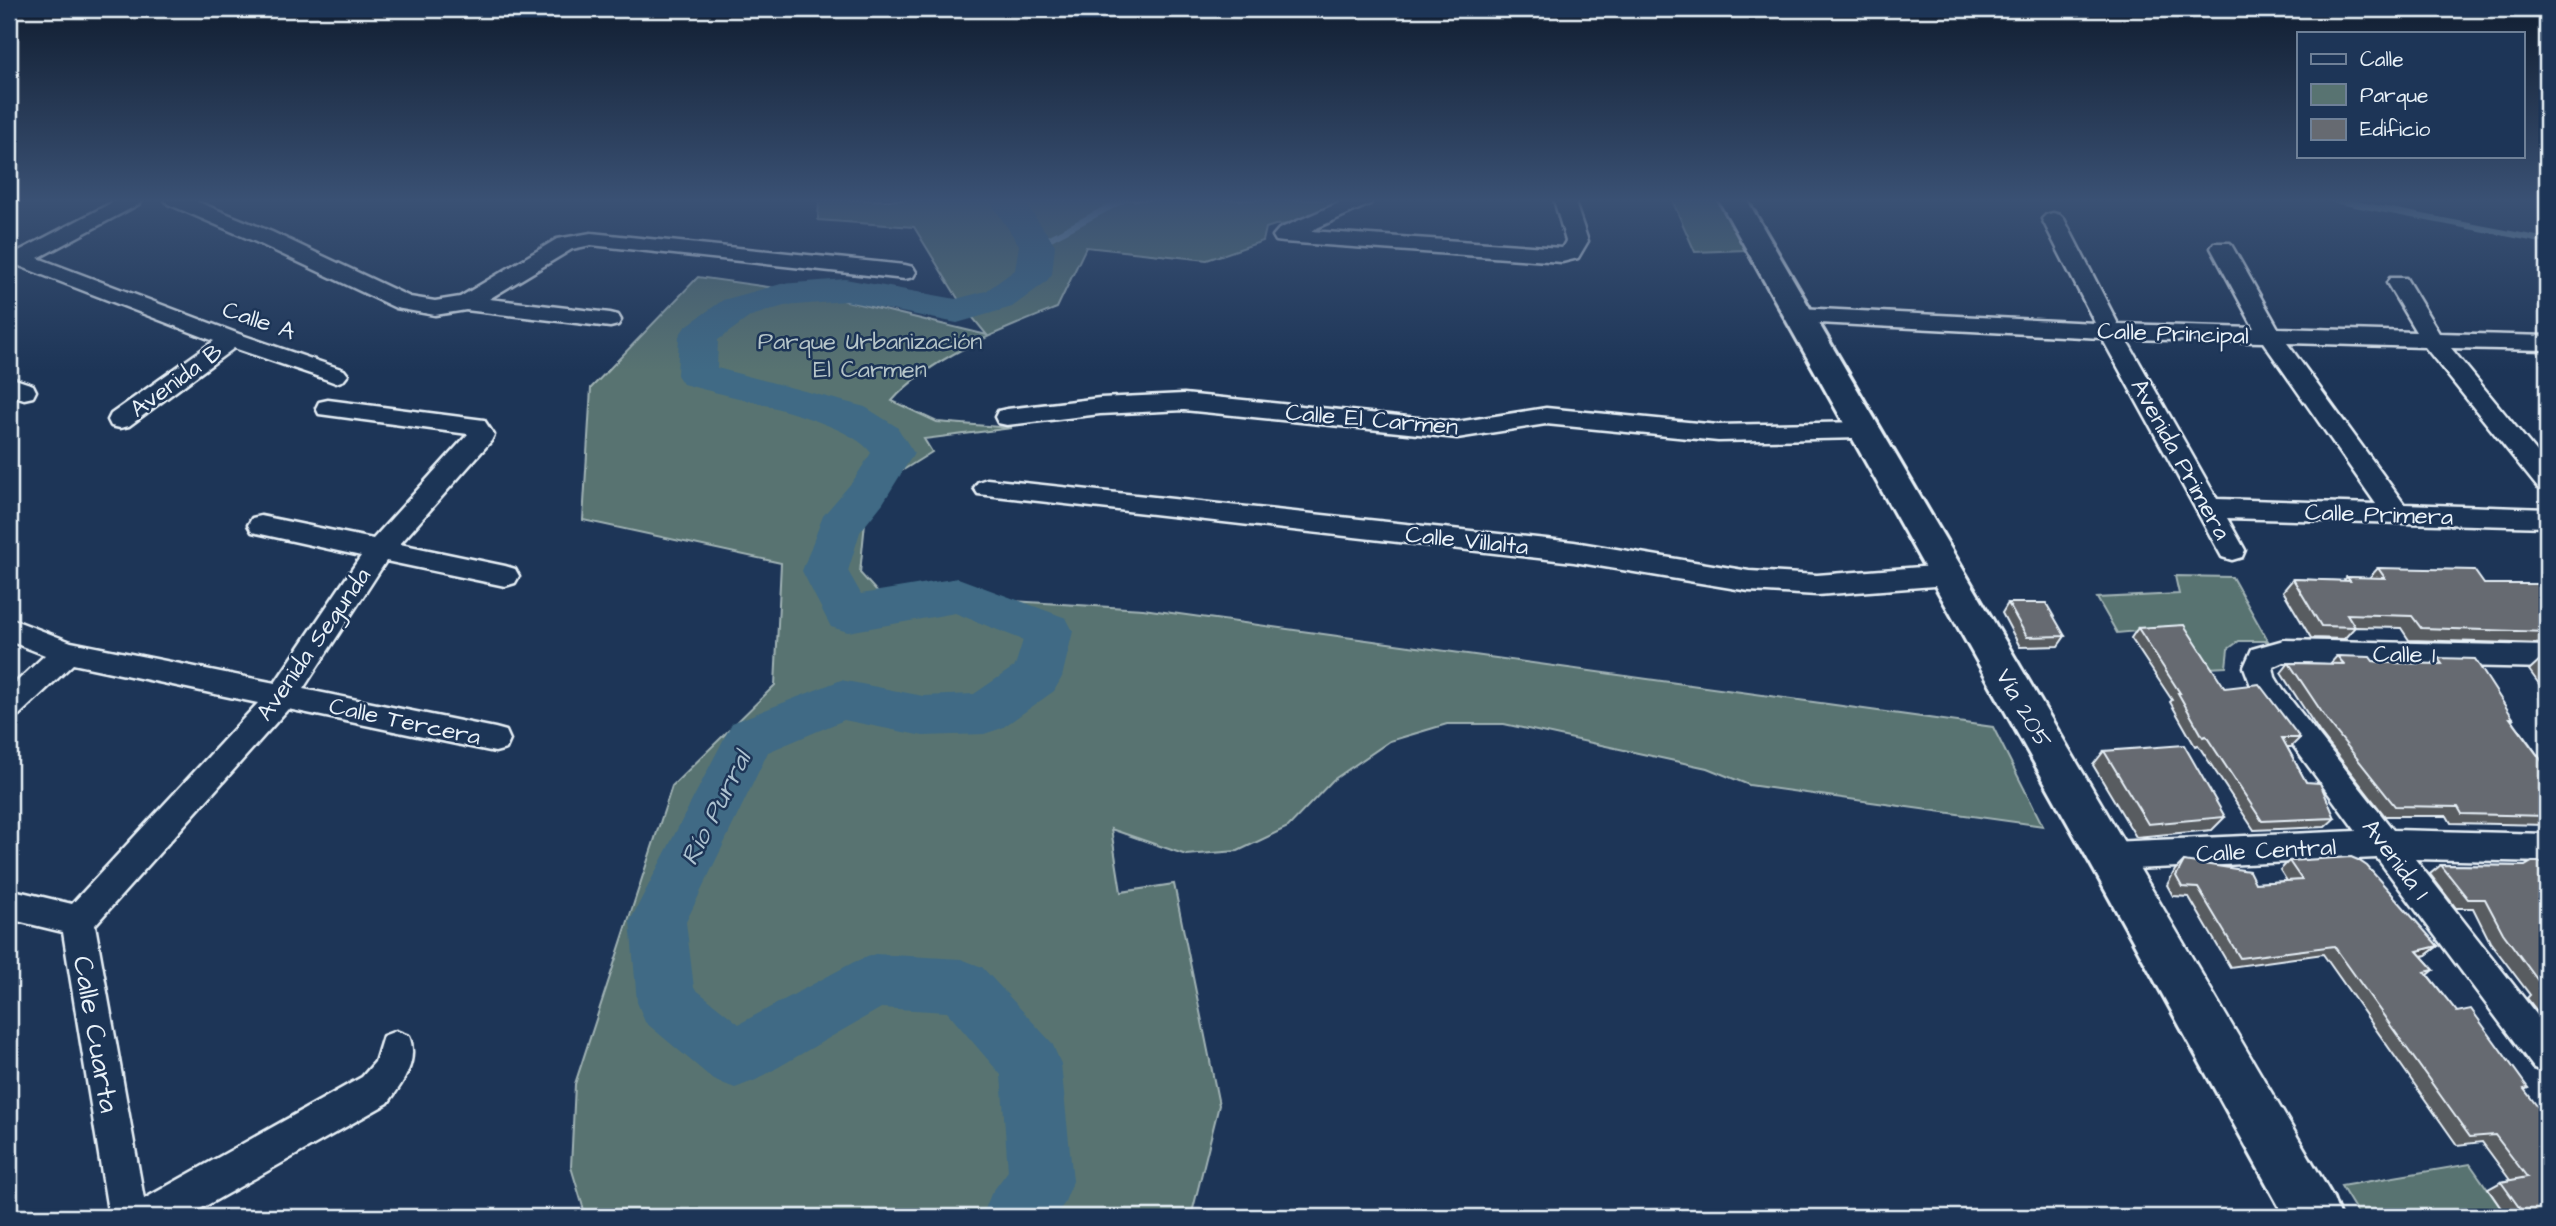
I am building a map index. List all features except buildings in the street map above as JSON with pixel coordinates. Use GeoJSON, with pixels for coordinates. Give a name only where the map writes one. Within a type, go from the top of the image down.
{"type":"FeatureCollection","features":[{"type":"Feature","properties":{"kind":"main road","name":"Vía 205"},"geometry":{"type":"LineString","coordinates":[[1766,257],[2314,1217]]}},
{"type":"Feature","properties":{"kind":"street","name":"Calle A"},"geometry":{"type":"LineString","coordinates":[[16,257],[231,339],[336,375]]}},
{"type":"Feature","properties":{"kind":"street"},"geometry":{"type":"LineString","coordinates":[[307,257],[404,303],[435,308],[466,303],[610,320]]}},
{"type":"Feature","properties":{"kind":"street"},"geometry":{"type":"LineString","coordinates":[[466,303],[543,257]]}},
{"type":"Feature","properties":{"kind":"street"},"geometry":{"type":"LineString","coordinates":[[764,257],[905,272]]}},
{"type":"Feature","properties":{"kind":"street","name":"Avenida Primera"},"geometry":{"type":"LineString","coordinates":[[2072,257],[2110,331],[2232,550]]}},
{"type":"Feature","properties":{"kind":"street"},"geometry":{"type":"LineString","coordinates":[[2226,257],[2271,337],[2399,515]]}},
{"type":"Feature","properties":{"kind":"street"},"geometry":{"type":"LineString","coordinates":[[2398,284],[2432,340],[2547,482]]}},
{"type":"Feature","properties":{"kind":"street","name":"Calle Principal"},"geometry":{"type":"LineString","coordinates":[[1799,315],[2110,331],[2547,343]]}},
{"type":"Feature","properties":{"kind":"street","name":"Avenida B"},"geometry":{"type":"LineString","coordinates":[[120,420],[231,339]]}},
{"type":"Feature","properties":{"kind":"street","name":"Calle El Carmen"},"geometry":{"type":"LineString","coordinates":[[1007,417],[1100,406],[1184,402],[1457,430],[1546,416],[1718,433],[1863,430]]}},
{"type":"Feature","properties":{"kind":"street","name":"Avenida Segunda"},"geometry":{"type":"LineString","coordinates":[[78,921],[282,696],[379,550],[482,435],[475,426],[328,408]]}},
{"type":"Feature","properties":{"kind":"street","name":"Calle Villalta"},"geometry":{"type":"LineString","coordinates":[[987,488],[1574,552],[1749,581],[1818,585],[1947,575]]}},
{"type":"Feature","properties":{"kind":"street","name":"Calle Primera"},"geometry":{"type":"LineString","coordinates":[[2211,508],[2547,518]]}},
{"type":"Feature","properties":{"kind":"street"},"geometry":{"type":"LineString","coordinates":[[261,525],[505,576]]}},
{"type":"Feature","properties":{"kind":"street","name":"Calle Tercera"},"geometry":{"type":"LineString","coordinates":[[9,629],[67,652],[495,740]]}},
{"type":"Feature","properties":{"kind":"street","name":"Calle 1"},"geometry":{"type":"LineString","coordinates":[[2262,657],[2284,651],[2547,657]]}},
{"type":"Feature","properties":{"kind":"street"},"geometry":{"type":"LineString","coordinates":[[9,708],[67,652]]}},
{"type":"Feature","properties":{"kind":"street","name":"Avenida 1"},"geometry":{"type":"LineString","coordinates":[[2262,657],[2258,663],[2259,673],[2273,698],[2547,1056]]}},
{"type":"Feature","properties":{"kind":"street","name":"Calle Central"},"geometry":{"type":"LineString","coordinates":[[2110,856],[2384,844],[2547,848]]}},
{"type":"Feature","properties":{"kind":"street","name":"Calle Cuarta"},"geometry":{"type":"LineString","coordinates":[[9,904],[78,921],[128,1217]]}},
{"type":"Feature","properties":{"kind":"street"},"geometry":{"type":"LineString","coordinates":[[149,1217],[375,1090],[391,1070],[396,1048]]}},
{"type":"Feature","properties":{"kind":"green space","name":"Parque Urbanización El Carmen"},"geometry":{"type":"Polygon","coordinates":[[[933,257],[1081,257],[1057,308],[1014,325],[947,358],[908,385],[892,401],[937,422],[1012,428],[924,439],[932,452],[868,492],[860,573],[878,593],[1143,609],[1993,727],[2043,826],[1749,785],[1707,768],[1504,724],[1447,724],[1390,741],[1333,780],[1288,827],[1238,851],[1186,855],[1111,829],[1121,892],[1174,884],[1219,1105],[1191,1217],[586,1217],[571,1167],[575,1084],[672,786],[775,685],[781,563],[583,520],[591,388],[698,277],[818,294],[987,335],[960,302],[933,257]]]}},
{"type":"Feature","properties":{"kind":"green space"},"geometry":{"type":"Polygon","coordinates":[[[1181,257],[1215,257],[1207,260],[1181,257]]]}},
{"type":"Feature","properties":{"kind":"green space"},"geometry":{"type":"Polygon","coordinates":[[[2175,576],[2232,577],[2268,641],[2239,641],[2228,649],[2226,667],[2208,668],[2181,627],[2117,633],[2097,598],[2179,594],[2175,576]]]}},
{"type":"Feature","properties":{"kind":"green space"},"geometry":{"type":"Polygon","coordinates":[[[2470,1164],[2507,1217],[2360,1217],[2341,1186],[2470,1164]]]}},
{"type":"Feature","properties":{"kind":"waterway","name":"Río Purral"},"geometry":{"type":"LineString","coordinates":[[1014,1217],[1041,1181],[1031,1064],[961,986],[875,981],[735,1059],[666,1002],[658,921],[750,738],[841,700],[923,716],[984,714],[1037,677],[1049,631],[958,595],[848,614],[825,571],[839,527],[868,492],[893,453],[882,437],[850,417],[697,375],[699,336],[737,308],[781,295],[845,290],[957,311],[999,299],[1033,274],[1035,257]]}}]}
